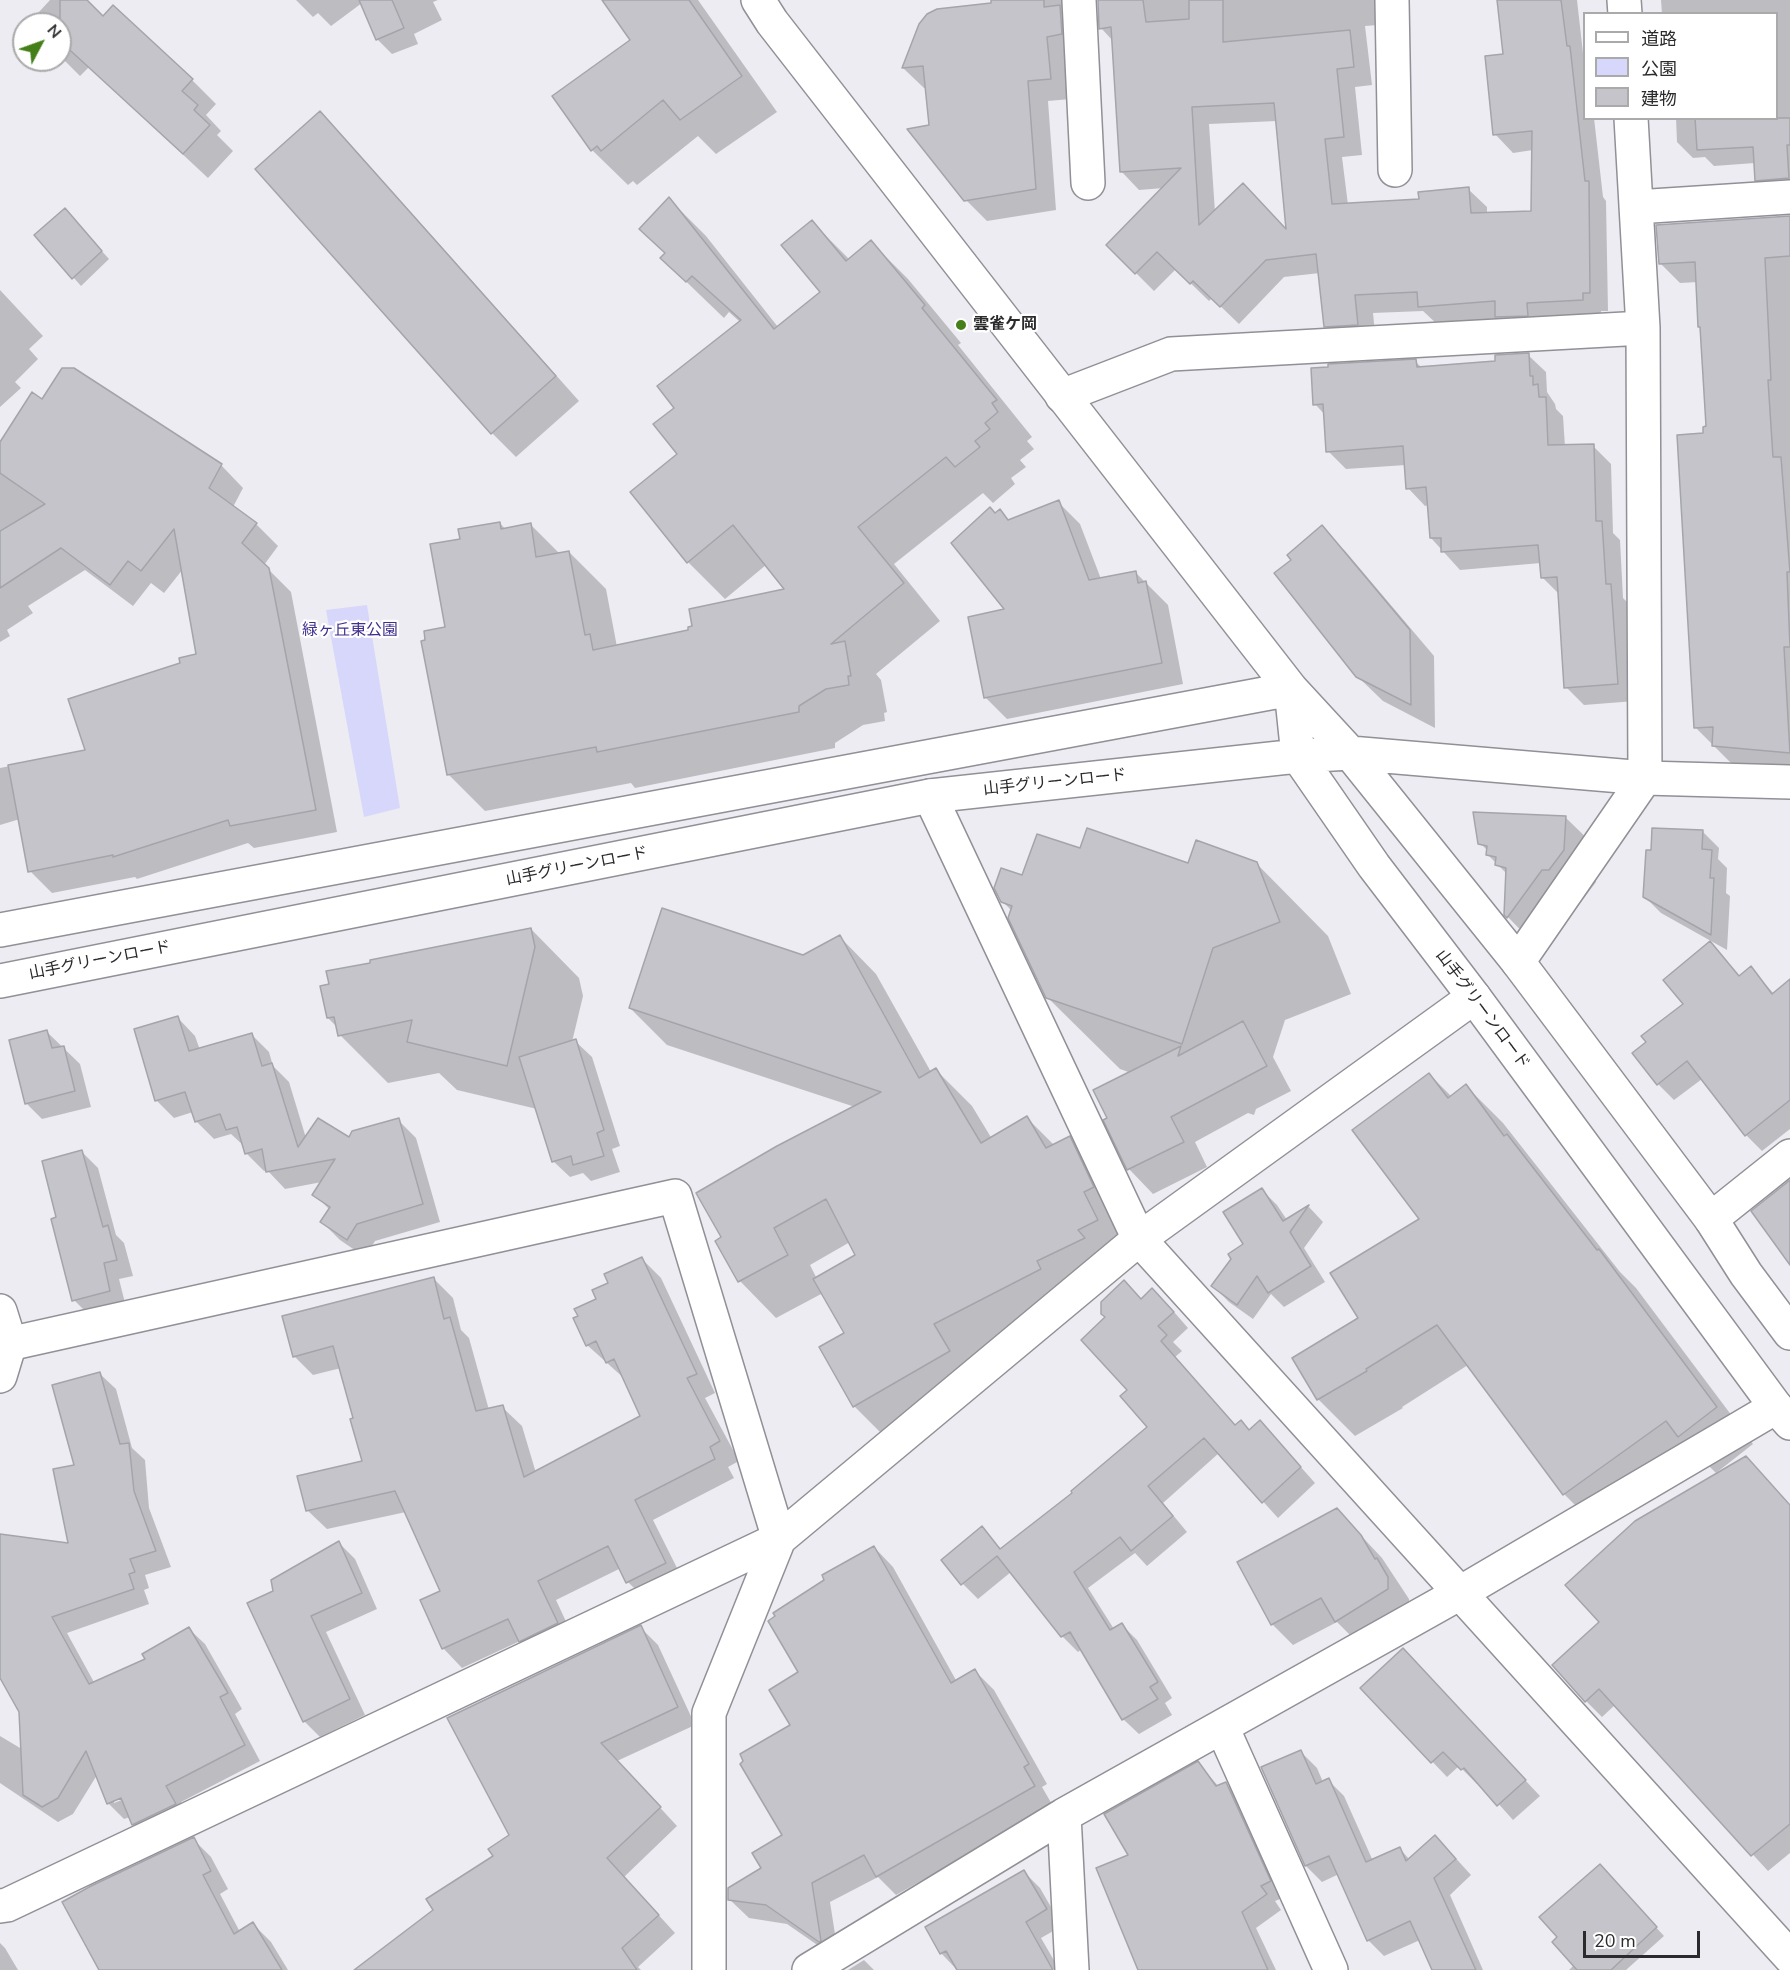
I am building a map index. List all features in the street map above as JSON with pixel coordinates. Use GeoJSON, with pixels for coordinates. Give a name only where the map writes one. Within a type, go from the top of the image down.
{"type":"FeatureCollection","features":[{"type":"Feature","properties":{"kind":"street"},"geometry":{"type":"LineString","coordinates":[[758,0],[772,22],[1291,689],[1350,753],[1518,963],[1711,1219],[1746,1274],[1790,1333]]}},
{"type":"Feature","properties":{"kind":"street"},"geometry":{"type":"LineString","coordinates":[[1079,0],[1088,183]]}},
{"type":"Feature","properties":{"kind":"street"},"geometry":{"type":"LineString","coordinates":[[1392,0],[1395,170]]}},
{"type":"Feature","properties":{"kind":"street"},"geometry":{"type":"LineString","coordinates":[[1518,963],[1645,778],[1643,328],[1631,120]]}},
{"type":"Feature","properties":{"kind":"street"},"geometry":{"type":"LineString","coordinates":[[1636,207],[1790,197]]}},
{"type":"Feature","properties":{"kind":"street"},"geometry":{"type":"LineString","coordinates":[[1062,396],[1171,354],[1643,328]]}},
{"type":"Feature","properties":{"kind":"street"},"geometry":{"type":"LineString","coordinates":[[1291,689],[1298,756],[1350,753],[1645,778],[1790,782]]}},
{"type":"Feature","properties":{"kind":"street"},"geometry":{"type":"LineString","coordinates":[[0,930],[1291,689]]}},
{"type":"Feature","properties":{"kind":"street","name":"山手グリーンロード"},"geometry":{"type":"LineString","coordinates":[[0,981],[930,796],[1298,756],[1374,866],[1474,997],[1783,1415]]}},
{"type":"Feature","properties":{"kind":"street"},"geometry":{"type":"LineString","coordinates":[[930,796],[1139,1239],[1790,1957]]}},
{"type":"Feature","properties":{"kind":"street"},"geometry":{"type":"LineString","coordinates":[[0,1906],[7,1905],[779,1539],[1139,1239],[1474,997]]}},
{"type":"Feature","properties":{"kind":"street"},"geometry":{"type":"LineString","coordinates":[[1711,1219],[1790,1156]]}},
{"type":"Feature","properties":{"kind":"street"},"geometry":{"type":"LineString","coordinates":[[5,1345],[675,1196],[779,1539],[709,1713],[710,1970]]}},
{"type":"Feature","properties":{"kind":"street"},"geometry":{"type":"LineString","coordinates":[[0,1311],[5,1345],[0,1376]]}},
{"type":"Feature","properties":{"kind":"street"},"geometry":{"type":"LineString","coordinates":[[808,1970],[1064,1815],[1783,1415]]}},
{"type":"Feature","properties":{"kind":"street"},"geometry":{"type":"LineString","coordinates":[[1222,1727],[1331,1970]]}},
{"type":"Feature","properties":{"kind":"street"},"geometry":{"type":"LineString","coordinates":[[1064,1815],[1072,1970]]}},
{"type":"Feature","properties":{"kind":"green space","name":"緑ヶ丘東公園"},"geometry":{"type":"Polygon","coordinates":[[[367,605],[400,808],[364,817],[326,610],[367,605]]]}},
{"type":"Feature","properties":{"kind":"building"},"geometry":{"type":"Polygon","coordinates":[[[60,0],[87,0],[103,16],[113,5],[193,79],[182,91],[198,105],[194,110],[210,125],[183,154],[72,52],[72,12],[60,12],[60,0]]]}},
{"type":"Feature","properties":{"kind":"building"},"geometry":{"type":"Polygon","coordinates":[[[359,0],[392,0],[404,28],[376,40],[359,0]]]}},
{"type":"Feature","properties":{"kind":"building"},"geometry":{"type":"Polygon","coordinates":[[[602,0],[689,0],[742,76],[680,120],[663,100],[601,151],[597,146],[591,151],[552,96],[630,40],[602,0]]]}},
{"type":"Feature","properties":{"kind":"building"},"geometry":{"type":"Polygon","coordinates":[[[991,0],[1044,0],[1044,7],[1060,5],[1062,34],[1047,37],[1051,79],[1028,81],[1036,189],[964,201],[907,129],[929,125],[923,66],[902,68],[919,24],[927,14],[937,9],[991,3],[991,0]]]}},
{"type":"Feature","properties":{"kind":"building"},"geometry":{"type":"Polygon","coordinates":[[[1098,0],[1143,0],[1146,22],[1189,19],[1189,0],[1223,0],[1223,42],[1350,30],[1354,67],[1337,69],[1344,137],[1325,139],[1332,204],[1419,199],[1418,192],[1469,187],[1471,213],[1531,211],[1532,131],[1493,135],[1485,56],[1503,54],[1497,0],[1561,0],[1567,46],[1570,46],[1585,181],[1589,181],[1590,293],[1583,293],[1583,300],[1527,303],[1528,316],[1495,317],[1495,301],[1418,307],[1417,292],[1355,295],[1358,325],[1324,327],[1316,254],[1266,260],[1220,307],[1193,281],[1190,284],[1157,252],[1135,274],[1106,245],[1181,168],[1120,172],[1111,27],[1099,29],[1098,0]],[[1274,103],[1192,107],[1199,225],[1243,183],[1286,229],[1274,103]]]}},
{"type":"Feature","properties":{"kind":"building"},"geometry":{"type":"Polygon","coordinates":[[[320,111],[556,376],[491,434],[255,169],[320,111]]]}},
{"type":"Feature","properties":{"kind":"building"},"geometry":{"type":"Polygon","coordinates":[[[1790,118],[1790,145],[1787,145],[1789,178],[1755,181],[1753,147],[1697,150],[1695,120],[1790,118]]]}},
{"type":"Feature","properties":{"kind":"building"},"geometry":{"type":"Polygon","coordinates":[[[669,197],[774,329],[820,292],[781,245],[812,220],[846,261],[871,240],[925,305],[922,308],[997,400],[992,403],[998,412],[985,423],[990,429],[975,441],[980,447],[955,467],[946,457],[858,527],[904,583],[831,644],[845,641],[851,676],[848,676],[849,685],[826,689],[799,706],[799,712],[597,752],[596,747],[447,775],[421,641],[425,640],[424,631],[445,627],[430,544],[460,539],[458,529],[500,522],[501,529],[531,523],[536,557],[569,551],[585,635],[590,634],[593,650],[688,630],[688,627],[692,626],[689,609],[784,589],[733,525],[687,563],[630,492],[677,454],[653,424],[674,408],[657,386],[741,320],[692,276],[686,282],[660,258],[665,253],[639,229],[669,197]]]}},
{"type":"Feature","properties":{"kind":"building"},"geometry":{"type":"Polygon","coordinates":[[[65,208],[102,251],[72,279],[34,235],[65,208]]]}},
{"type":"Feature","properties":{"kind":"building"},"geometry":{"type":"Polygon","coordinates":[[[1790,216],[1790,256],[1765,258],[1771,380],[1768,380],[1773,457],[1781,457],[1790,572],[1787,572],[1790,647],[1784,647],[1790,753],[1712,746],[1713,727],[1694,728],[1677,435],[1703,433],[1703,427],[1706,426],[1700,327],[1698,327],[1695,262],[1659,264],[1656,225],[1790,216]]]}},
{"type":"Feature","properties":{"kind":"building"},"geometry":{"type":"Polygon","coordinates":[[[1529,353],[1530,376],[1533,376],[1533,385],[1538,384],[1539,397],[1546,397],[1548,445],[1594,444],[1596,521],[1602,521],[1606,584],[1611,584],[1618,684],[1564,688],[1557,577],[1541,578],[1538,545],[1441,552],[1441,538],[1430,538],[1426,487],[1406,489],[1403,446],[1326,452],[1323,404],[1313,405],[1311,368],[1328,367],[1328,364],[1416,359],[1417,367],[1495,361],[1495,355],[1529,353]]]}},
{"type":"Feature","properties":{"kind":"building"},"geometry":{"type":"Polygon","coordinates":[[[62,368],[74,368],[222,464],[209,488],[257,523],[242,543],[269,568],[316,810],[230,826],[228,820],[113,857],[113,855],[28,872],[8,765],[85,750],[68,699],[180,663],[179,658],[196,654],[174,529],[141,571],[128,561],[110,585],[61,548],[0,588],[0,531],[45,504],[0,473],[0,442],[32,392],[42,399],[62,368]]]}},
{"type":"Feature","properties":{"kind":"building"},"geometry":{"type":"Polygon","coordinates":[[[1059,500],[1089,580],[1136,571],[1138,583],[1146,581],[1162,663],[984,698],[968,617],[1004,609],[951,543],[990,507],[995,513],[1000,509],[1008,520],[1059,500]]]}},
{"type":"Feature","properties":{"kind":"building"},"geometry":{"type":"Polygon","coordinates":[[[1322,525],[1410,630],[1411,705],[1356,677],[1274,573],[1291,560],[1287,555],[1322,525]]]}},
{"type":"Feature","properties":{"kind":"building"},"geometry":{"type":"Polygon","coordinates":[[[1473,812],[1566,816],[1564,850],[1549,870],[1542,870],[1507,918],[1504,915],[1506,868],[1495,865],[1496,857],[1486,855],[1487,846],[1478,844],[1473,812]]]}},
{"type":"Feature","properties":{"kind":"building"},"geometry":{"type":"Polygon","coordinates":[[[1087,828],[1188,863],[1196,840],[1257,862],[1280,922],[1213,948],[1182,1044],[1046,998],[1008,918],[1012,906],[1001,902],[994,888],[1001,868],[1022,875],[1037,834],[1080,848],[1087,828]]]}},
{"type":"Feature","properties":{"kind":"building"},"geometry":{"type":"Polygon","coordinates":[[[1652,828],[1703,830],[1702,849],[1712,850],[1710,878],[1714,878],[1711,935],[1643,897],[1646,850],[1651,850],[1652,828]]]}},
{"type":"Feature","properties":{"kind":"building"},"geometry":{"type":"Polygon","coordinates":[[[662,908],[803,955],[840,935],[919,1078],[936,1068],[981,1143],[1027,1116],[1046,1148],[1070,1136],[1094,1187],[1084,1192],[1098,1220],[1078,1230],[1085,1238],[1037,1261],[1041,1269],[934,1324],[950,1351],[853,1407],[819,1347],[844,1333],[813,1279],[855,1255],[826,1199],[774,1228],[788,1255],[738,1282],[715,1241],[721,1237],[696,1193],[777,1146],[881,1092],[629,1008],[662,908]]]}},
{"type":"Feature","properties":{"kind":"building"},"geometry":{"type":"Polygon","coordinates":[[[531,928],[535,947],[507,1066],[407,1042],[412,1020],[338,1036],[334,1017],[327,1018],[320,986],[329,984],[326,971],[531,928]]]}},
{"type":"Feature","properties":{"kind":"building"},"geometry":{"type":"Polygon","coordinates":[[[1710,941],[1739,976],[1751,966],[1772,994],[1790,979],[1790,1100],[1745,1136],[1687,1061],[1657,1085],[1632,1053],[1646,1042],[1641,1036],[1683,1004],[1663,980],[1710,941]]]}},
{"type":"Feature","properties":{"kind":"building"},"geometry":{"type":"Polygon","coordinates":[[[178,1016],[189,1051],[252,1033],[262,1066],[272,1063],[298,1147],[318,1118],[349,1137],[352,1131],[399,1118],[423,1204],[357,1224],[347,1240],[320,1222],[330,1207],[312,1195],[335,1159],[266,1172],[262,1149],[245,1154],[237,1127],[226,1130],[220,1114],[195,1122],[185,1092],[155,1101],[134,1029],[178,1016]]]}},
{"type":"Feature","properties":{"kind":"building"},"geometry":{"type":"Polygon","coordinates":[[[1243,1021],[1267,1066],[1171,1117],[1184,1142],[1127,1170],[1103,1120],[1107,1118],[1093,1090],[1181,1046],[1178,1056],[1243,1021]]]}},
{"type":"Feature","properties":{"kind":"building"},"geometry":{"type":"Polygon","coordinates":[[[47,1030],[52,1048],[64,1046],[75,1091],[25,1104],[9,1040],[47,1030]]]}},
{"type":"Feature","properties":{"kind":"building"},"geometry":{"type":"Polygon","coordinates":[[[576,1039],[604,1130],[597,1133],[604,1156],[573,1165],[571,1156],[552,1162],[519,1057],[576,1039]]]}},
{"type":"Feature","properties":{"kind":"building"},"geometry":{"type":"Polygon","coordinates":[[[1429,1073],[1448,1098],[1466,1084],[1504,1136],[1507,1134],[1597,1250],[1599,1249],[1717,1407],[1678,1437],[1666,1421],[1563,1495],[1437,1325],[1366,1369],[1367,1371],[1317,1400],[1292,1358],[1358,1318],[1330,1273],[1419,1219],[1352,1130],[1429,1073]]]}},
{"type":"Feature","properties":{"kind":"building"},"geometry":{"type":"Polygon","coordinates":[[[82,1150],[103,1227],[108,1225],[117,1260],[104,1263],[110,1291],[72,1301],[51,1219],[56,1217],[42,1161],[82,1150]]]}},
{"type":"Feature","properties":{"kind":"building"},"geometry":{"type":"Polygon","coordinates":[[[1790,1180],[1790,1265],[1751,1211],[1790,1180]]]}},
{"type":"Feature","properties":{"kind":"building"},"geometry":{"type":"Polygon","coordinates":[[[1262,1188],[1283,1221],[1309,1205],[1290,1232],[1311,1266],[1268,1293],[1257,1276],[1237,1305],[1211,1286],[1231,1259],[1228,1254],[1243,1244],[1223,1212],[1262,1188]]]}},
{"type":"Feature","properties":{"kind":"building"},"geometry":{"type":"Polygon","coordinates":[[[642,1257],[697,1374],[687,1378],[720,1441],[710,1447],[715,1459],[635,1500],[666,1563],[626,1583],[608,1546],[538,1581],[558,1623],[519,1642],[508,1619],[442,1649],[420,1600],[440,1591],[395,1491],[306,1511],[297,1476],[362,1461],[333,1346],[293,1357],[282,1316],[434,1277],[444,1319],[450,1317],[476,1411],[503,1405],[524,1477],[640,1416],[614,1359],[606,1363],[596,1341],[586,1346],[573,1318],[578,1316],[574,1309],[596,1299],[592,1290],[608,1283],[604,1274],[642,1257]]]}},
{"type":"Feature","properties":{"kind":"building"},"geometry":{"type":"Polygon","coordinates":[[[1124,1280],[1141,1299],[1152,1288],[1174,1312],[1158,1326],[1167,1335],[1161,1341],[1235,1425],[1241,1420],[1249,1430],[1260,1420],[1301,1467],[1262,1503],[1204,1438],[1148,1486],[1173,1516],[1131,1551],[1120,1537],[1074,1572],[1110,1630],[1122,1623],[1158,1682],[1150,1687],[1158,1699],[1122,1720],[1070,1632],[1061,1637],[997,1556],[961,1585],[941,1560],[982,1526],[1000,1549],[1072,1493],[1071,1491],[1147,1427],[1120,1396],[1127,1390],[1081,1340],[1105,1317],[1101,1314],[1101,1302],[1124,1280]]]}},
{"type":"Feature","properties":{"kind":"building"},"geometry":{"type":"Polygon","coordinates":[[[100,1372],[120,1444],[129,1443],[134,1491],[156,1551],[130,1559],[135,1572],[129,1574],[134,1589],[52,1617],[89,1684],[145,1659],[142,1654],[189,1627],[228,1693],[220,1697],[245,1745],[166,1786],[176,1804],[132,1825],[121,1798],[107,1804],[86,1751],[58,1798],[42,1807],[23,1795],[19,1712],[0,1678],[0,1534],[68,1543],[53,1469],[74,1465],[52,1385],[100,1372]]]}},
{"type":"Feature","properties":{"kind":"building"},"geometry":{"type":"Polygon","coordinates":[[[1746,1456],[1790,1505],[1790,1824],[1751,1856],[1599,1689],[1585,1702],[1552,1665],[1599,1622],[1565,1585],[1635,1521],[1746,1456]]]}},
{"type":"Feature","properties":{"kind":"building"},"geometry":{"type":"Polygon","coordinates":[[[1337,1508],[1361,1535],[1375,1559],[1377,1558],[1388,1577],[1388,1589],[1335,1622],[1321,1598],[1271,1625],[1237,1562],[1337,1508]]]}},
{"type":"Feature","properties":{"kind":"building"},"geometry":{"type":"Polygon","coordinates":[[[339,1541],[362,1593],[311,1616],[350,1699],[303,1722],[247,1603],[273,1591],[271,1580],[339,1541]]]}},
{"type":"Feature","properties":{"kind":"building"},"geometry":{"type":"Polygon","coordinates":[[[874,1546],[951,1683],[975,1669],[1029,1764],[1024,1767],[1035,1786],[876,1877],[864,1855],[812,1883],[821,1941],[819,1942],[766,1905],[728,1900],[728,1888],[761,1868],[752,1853],[782,1835],[740,1764],[743,1761],[740,1754],[790,1725],[769,1690],[798,1672],[768,1621],[775,1616],[773,1613],[824,1580],[822,1575],[874,1546]]]}},
{"type":"Feature","properties":{"kind":"building"},"geometry":{"type":"Polygon","coordinates":[[[641,1625],[678,1707],[601,1743],[661,1807],[607,1858],[659,1915],[622,1948],[637,1970],[354,1970],[433,1910],[426,1899],[493,1856],[488,1849],[509,1835],[447,1718],[641,1625]]]}},
{"type":"Feature","properties":{"kind":"building"},"geometry":{"type":"Polygon","coordinates":[[[1403,1648],[1526,1780],[1497,1806],[1464,1768],[1461,1770],[1443,1752],[1431,1763],[1360,1688],[1403,1648]]]}},
{"type":"Feature","properties":{"kind":"building"},"geometry":{"type":"Polygon","coordinates":[[[1301,1750],[1316,1784],[1329,1778],[1366,1862],[1400,1847],[1406,1861],[1435,1835],[1456,1859],[1434,1878],[1476,1970],[1432,1970],[1410,1921],[1367,1941],[1329,1856],[1305,1866],[1261,1767],[1301,1750]]]}},
{"type":"Feature","properties":{"kind":"building"},"geometry":{"type":"Polygon","coordinates":[[[1198,1761],[1216,1786],[1226,1782],[1271,1881],[1261,1886],[1267,1894],[1242,1912],[1268,1970],[1138,1970],[1096,1868],[1128,1855],[1104,1814],[1198,1761]]]}},
{"type":"Feature","properties":{"kind":"building"},"geometry":{"type":"Polygon","coordinates":[[[194,1837],[211,1871],[203,1875],[234,1934],[253,1922],[282,1970],[99,1970],[62,1902],[194,1837]]]}},
{"type":"Feature","properties":{"kind":"building"},"geometry":{"type":"Polygon","coordinates":[[[1600,1864],[1657,1927],[1611,1970],[1577,1970],[1552,1942],[1557,1937],[1539,1917],[1600,1864]]]}},
{"type":"Feature","properties":{"kind":"building"},"geometry":{"type":"Polygon","coordinates":[[[1024,1870],[1047,1909],[1026,1922],[1053,1970],[957,1970],[946,1951],[940,1954],[925,1927],[1024,1870]]]}},
{"type":"Feature","properties":{"kind":"place","name":"雲雀ケ岡"},"geometry":{"type":"Point","coordinates":[961,325]}}]}
